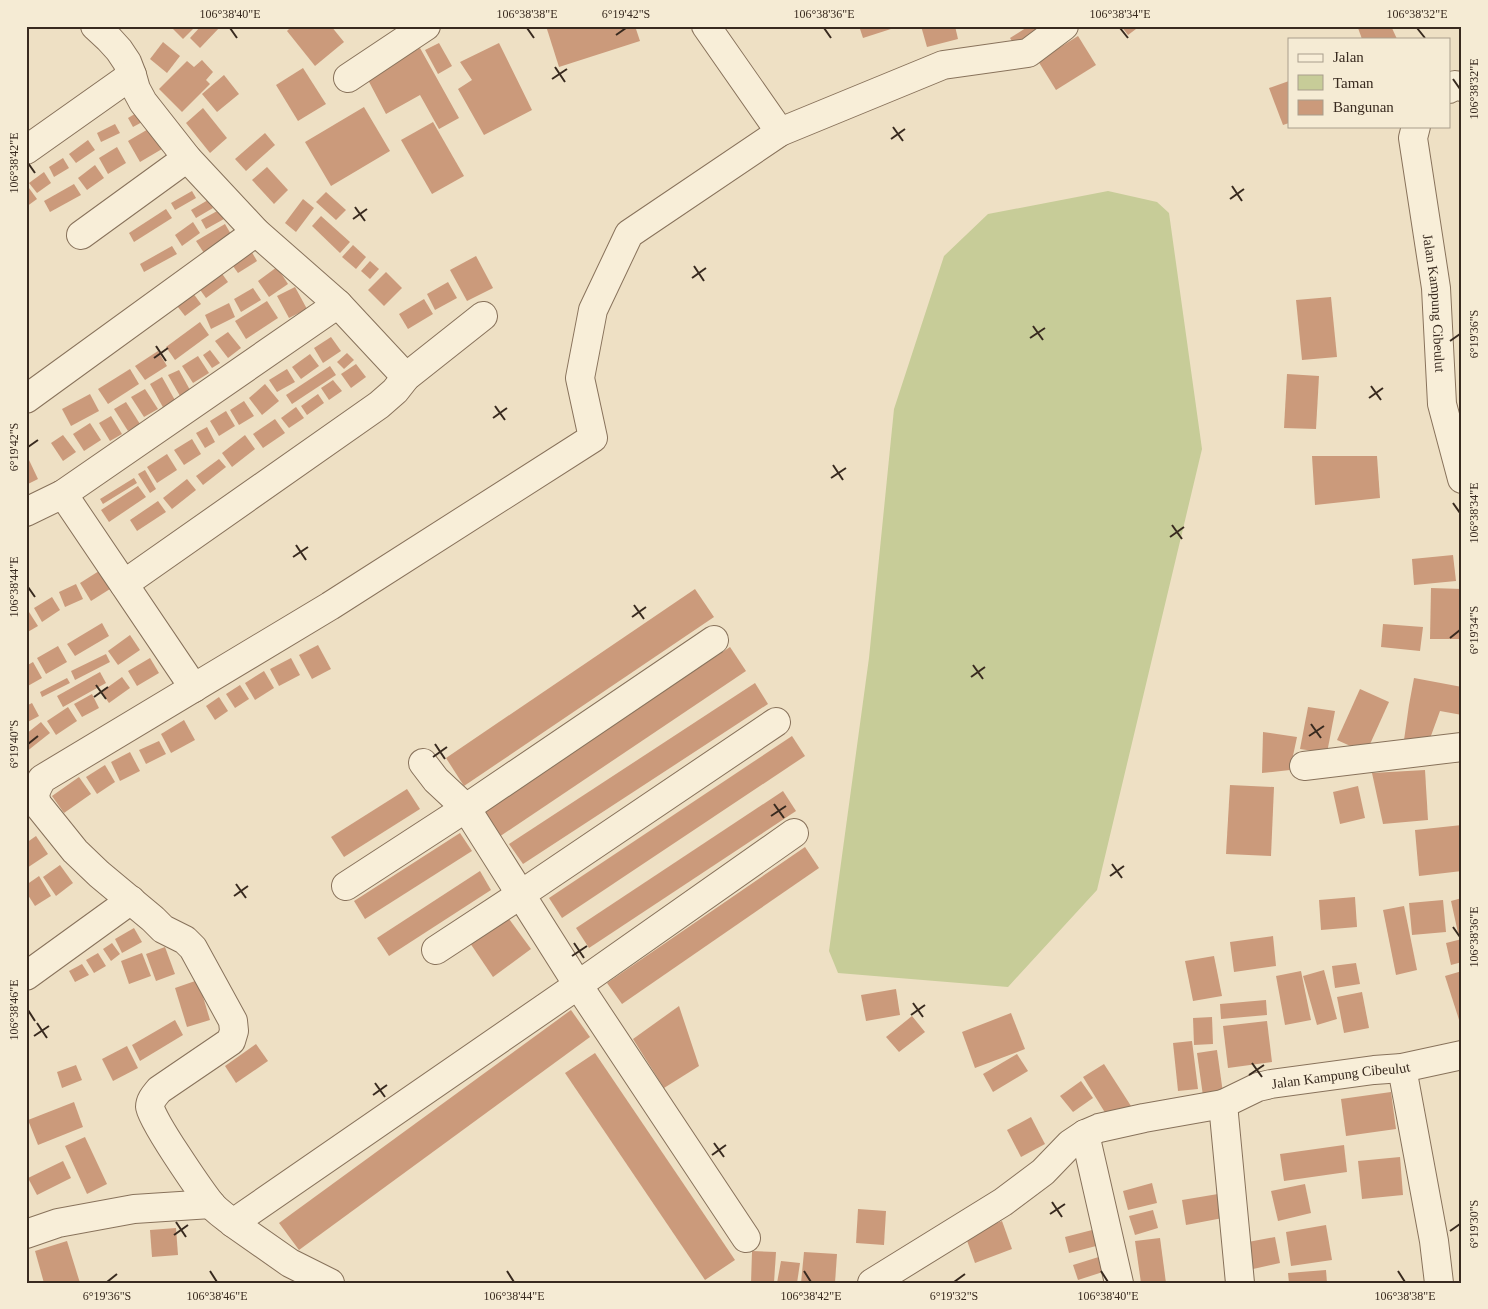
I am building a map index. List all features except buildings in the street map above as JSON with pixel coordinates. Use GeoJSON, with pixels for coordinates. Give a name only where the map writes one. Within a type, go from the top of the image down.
{"type":"FeatureCollection","features":[{"type":"Feature","properties":{"kind":"street"},"geometry":{"type":"LineString","coordinates":[[95,26],[119,50],[127,62],[142,102],[187,158],[256,232],[338,304],[406,377]]}},
{"type":"Feature","properties":{"kind":"street"},"geometry":{"type":"LineString","coordinates":[[348,78],[426,26]]}},
{"type":"Feature","properties":{"kind":"street"},"geometry":{"type":"LineString","coordinates":[[706,26],[780,132]]}},
{"type":"Feature","properties":{"kind":"street"},"geometry":{"type":"LineString","coordinates":[[330,1283],[290,1263],[233,1223],[211,1204],[152,1114],[150,1106],[153,1097],[159,1090],[230,1041],[234,1031],[232,1021],[193,948],[184,940],[163,930],[153,919],[75,851],[32,809],[37,788],[42,779],[330,606],[593,438],[580,378],[593,310],[629,234],[780,132],[943,65],[1028,53],[1064,26]]}},
{"type":"Feature","properties":{"kind":"street"},"geometry":{"type":"LineString","coordinates":[[26,150],[132,75]]}},
{"type":"Feature","properties":{"kind":"street"},"geometry":{"type":"LineString","coordinates":[[1450,88],[1462,86]]}},
{"type":"Feature","properties":{"kind":"street","name":"Jalan Kampung Cibeulut"},"geometry":{"type":"LineString","coordinates":[[1416,128],[1413,138],[1436,288],[1442,404],[1462,479]]}},
{"type":"Feature","properties":{"kind":"street"},"geometry":{"type":"LineString","coordinates":[[81,235],[187,158]]}},
{"type":"Feature","properties":{"kind":"street"},"geometry":{"type":"LineString","coordinates":[[26,399],[256,232]]}},
{"type":"Feature","properties":{"kind":"street"},"geometry":{"type":"LineString","coordinates":[[26,512],[63,494],[338,304]]}},
{"type":"Feature","properties":{"kind":"street"},"geometry":{"type":"LineString","coordinates":[[124,584],[379,405],[395,391],[406,377],[483,316]]}},
{"type":"Feature","properties":{"kind":"street"},"geometry":{"type":"LineString","coordinates":[[63,494],[194,688]]}},
{"type":"Feature","properties":{"kind":"street"},"geometry":{"type":"LineString","coordinates":[[346,886],[466,808],[714,640]]}},
{"type":"Feature","properties":{"kind":"street"},"geometry":{"type":"LineString","coordinates":[[436,950],[776,722]]}},
{"type":"Feature","properties":{"kind":"street"},"geometry":{"type":"LineString","coordinates":[[1304,766],[1462,747]]}},
{"type":"Feature","properties":{"kind":"street"},"geometry":{"type":"LineString","coordinates":[[423,763],[436,780],[466,808],[520,895],[746,1238]]}},
{"type":"Feature","properties":{"kind":"street"},"geometry":{"type":"LineString","coordinates":[[233,1223],[794,833]]}},
{"type":"Feature","properties":{"kind":"street"},"geometry":{"type":"LineString","coordinates":[[26,976],[131,900]]}},
{"type":"Feature","properties":{"kind":"street","name":"Jalan Kampung Cibeulut"},"geometry":{"type":"LineString","coordinates":[[1084,1134],[1099,1128],[1144,1118],[1223,1104],[1251,1090],[1271,1084],[1402,1068],[1462,1055]]}},
{"type":"Feature","properties":{"kind":"street"},"geometry":{"type":"LineString","coordinates":[[1402,1068],[1434,1241],[1439,1283]]}},
{"type":"Feature","properties":{"kind":"street"},"geometry":{"type":"LineString","coordinates":[[1223,1104],[1240,1283]]}},
{"type":"Feature","properties":{"kind":"street"},"geometry":{"type":"LineString","coordinates":[[872,1283],[1003,1202],[1043,1172],[1070,1144],[1084,1134],[1119,1283]]}},
{"type":"Feature","properties":{"kind":"street"},"geometry":{"type":"LineString","coordinates":[[26,1234],[58,1223],[125,1211],[211,1204]]}},
{"type":"Feature","properties":{"kind":"green space"},"geometry":{"type":"Polygon","coordinates":[[[1108,191],[1157,202],[1169,213],[1202,449],[1097,890],[1008,987],[838,973],[829,951],[869,658],[894,409],[944,256],[988,214],[1108,191]]]}}]}
